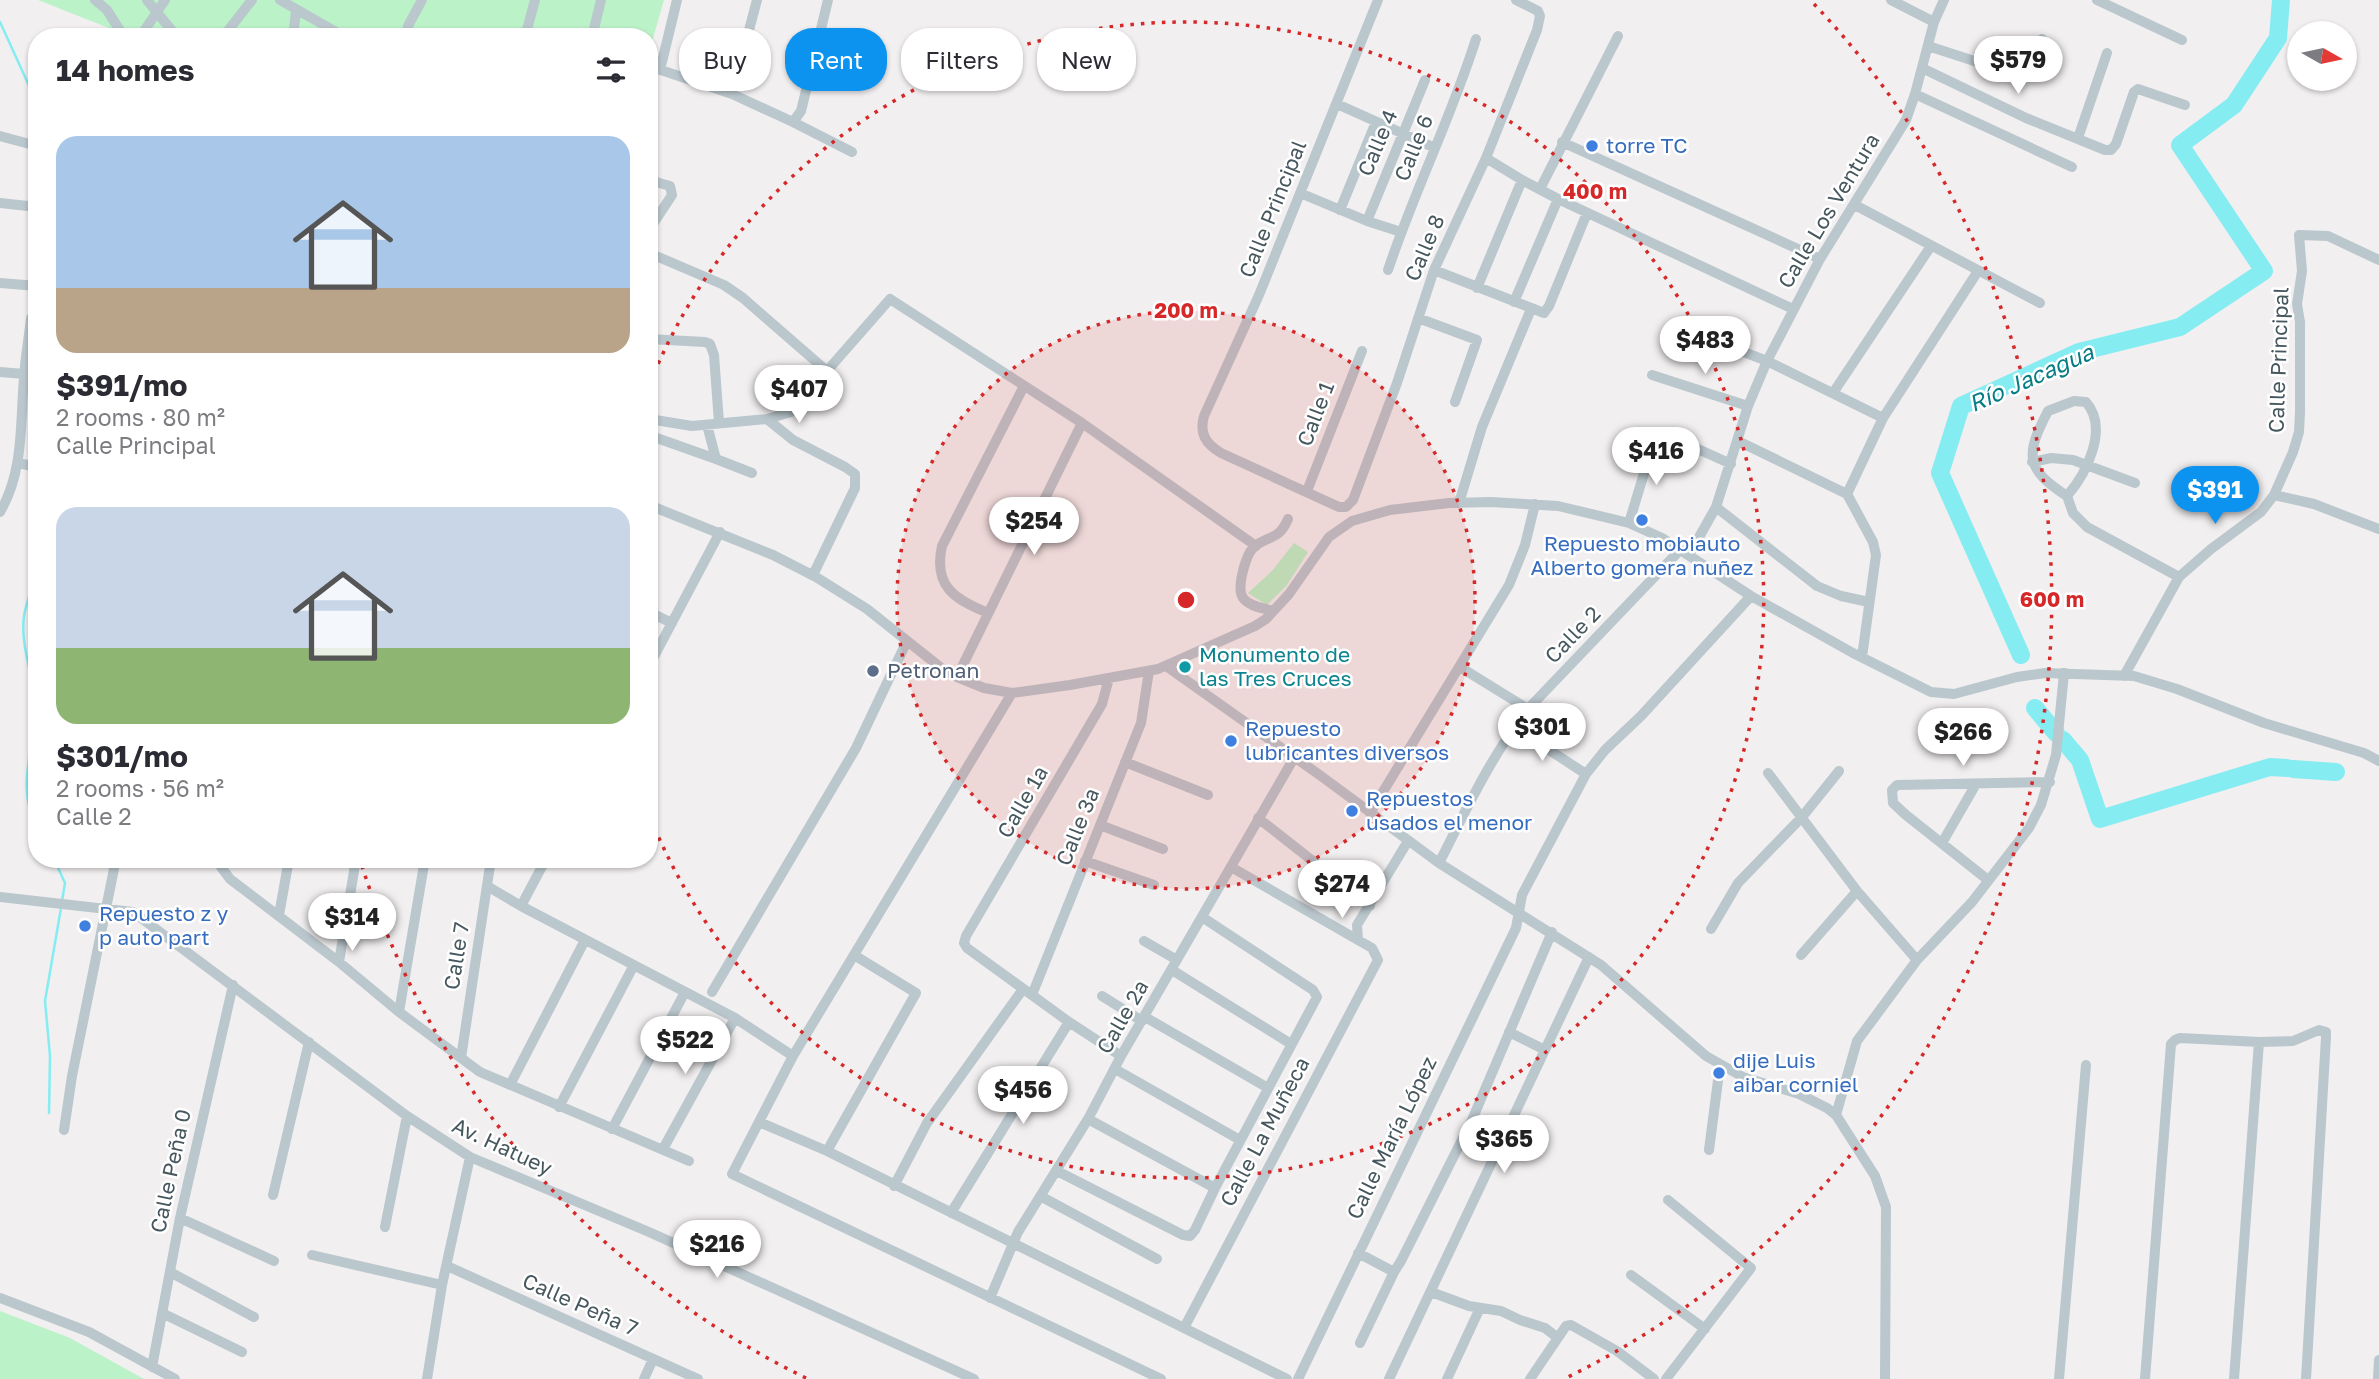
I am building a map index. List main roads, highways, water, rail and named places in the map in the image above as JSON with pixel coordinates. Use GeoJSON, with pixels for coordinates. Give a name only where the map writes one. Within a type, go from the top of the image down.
{"type":"FeatureCollection","features":[{"type":"Feature","properties":{"kind":"waterway","name":"Río Jacagua"},"geometry":{"type":"LineString","coordinates":[[2021,655],[1940,473],[1961,406],[2079,352],[2180,327],[2264,271],[2180,145],[2234,105],[2278,38],[2281,0]]}},
{"type":"Feature","properties":{"kind":"waterway"},"geometry":{"type":"LineString","coordinates":[[0,22],[28,83]]}},
{"type":"Feature","properties":{"kind":"waterway"},"geometry":{"type":"LineString","coordinates":[[28,599],[23,627],[28,663]]}},
{"type":"Feature","properties":{"kind":"waterway","name":"Río Jacagua"},"geometry":{"type":"LineString","coordinates":[[2035,708],[2056,733]]}},
{"type":"Feature","properties":{"kind":"waterway","name":"Río Jacagua"},"geometry":{"type":"LineString","coordinates":[[2063,740],[2080,760],[2100,819],[2270,767],[2287,768]]}},
{"type":"Feature","properties":{"kind":"waterway"},"geometry":{"type":"LineString","coordinates":[[28,765],[28,801]]}},
{"type":"Feature","properties":{"kind":"waterway","name":"Río Jacagua"},"geometry":{"type":"LineString","coordinates":[[2293,769],[2336,772]]}},
{"type":"Feature","properties":{"kind":"waterway"},"geometry":{"type":"LineString","coordinates":[[58,868],[65,883],[62,901]]}},
{"type":"Feature","properties":{"kind":"waterway"},"geometry":{"type":"LineString","coordinates":[[49,1113],[50,1056],[45,1001],[61,908]]}},
{"type":"Feature","properties":{"kind":"place","name":"torre TC"},"geometry":{"type":"Point","coordinates":[1592,146]}},
{"type":"Feature","properties":{"kind":"place","name":"Repuesto mobiauto Alberto gomera nuñez"},"geometry":{"type":"Point","coordinates":[1642,520]}},
{"type":"Feature","properties":{"kind":"place","name":"Monumento de las Tres Cruces"},"geometry":{"type":"Point","coordinates":[1185,667]}},
{"type":"Feature","properties":{"kind":"place","name":"Petronan"},"geometry":{"type":"Point","coordinates":[873,671]}},
{"type":"Feature","properties":{"kind":"place","name":"Repuesto lubricantes diversos"},"geometry":{"type":"Point","coordinates":[1231,741]}},
{"type":"Feature","properties":{"kind":"place","name":"Repuestos usados el menor"},"geometry":{"type":"Point","coordinates":[1352,811]}},
{"type":"Feature","properties":{"kind":"place","name":"Repuesto z y p auto part"},"geometry":{"type":"Point","coordinates":[85,926]}},
{"type":"Feature","properties":{"kind":"place","name":"dije Luis aibar corniel"},"geometry":{"type":"Point","coordinates":[1719,1073]}}]}
